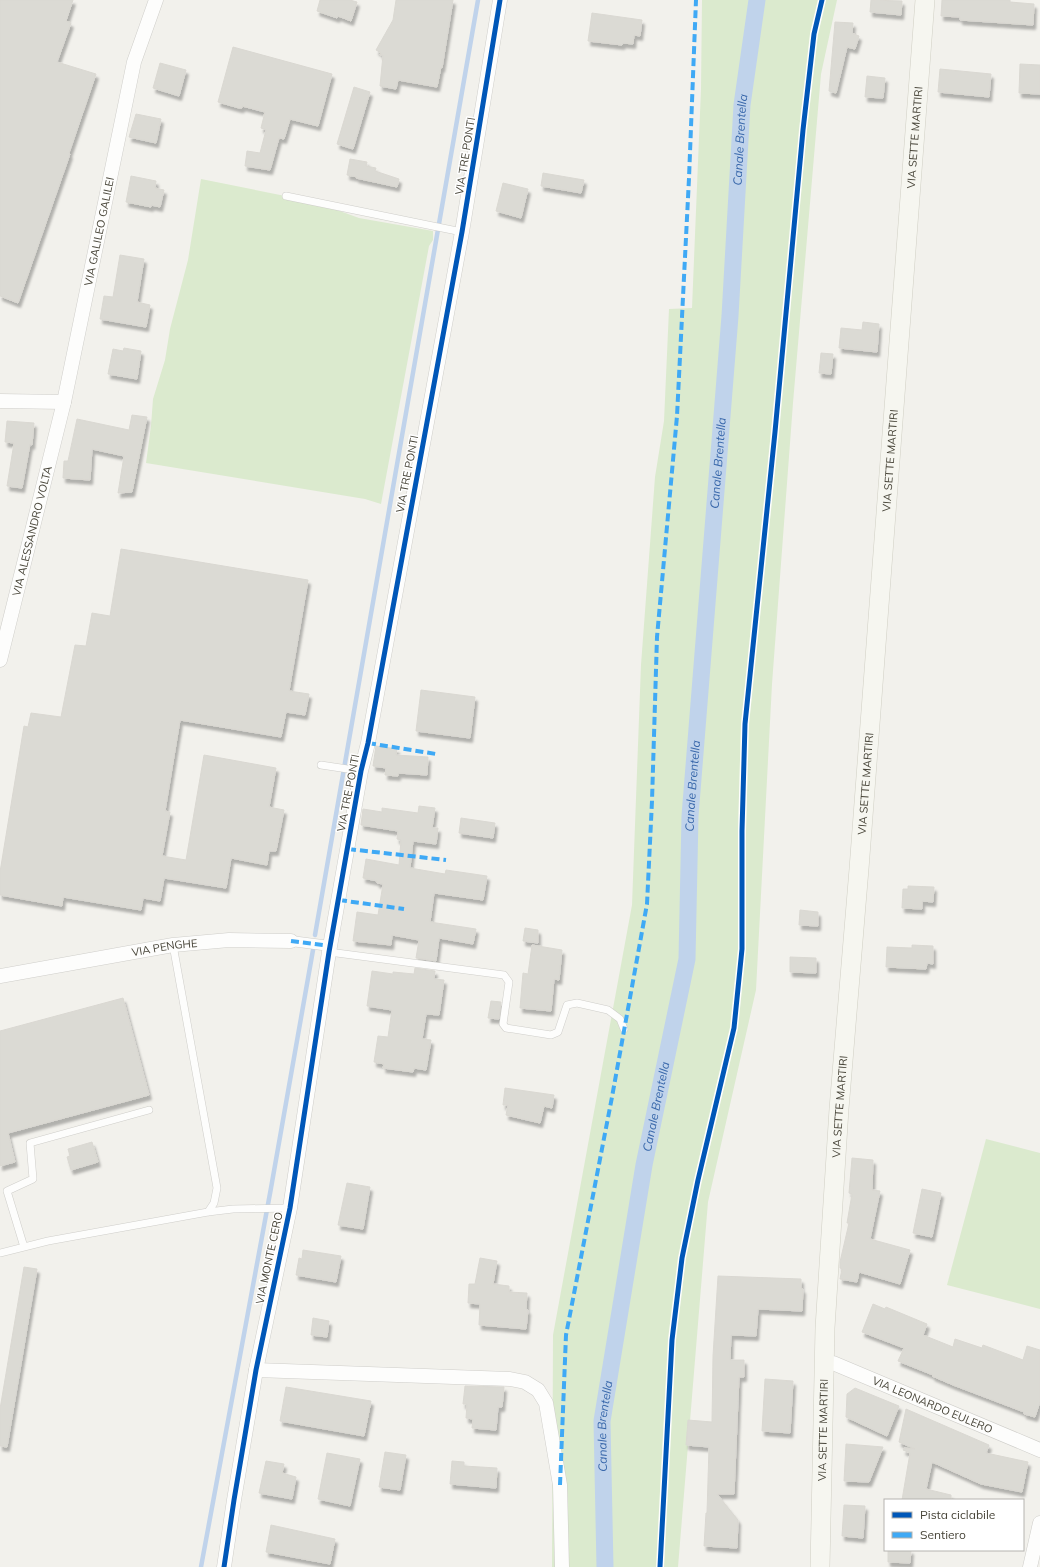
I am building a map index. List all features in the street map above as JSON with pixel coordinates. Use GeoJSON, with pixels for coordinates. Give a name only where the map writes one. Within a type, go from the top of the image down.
{"type":"FeatureCollection","features":[{"type":"Feature","properties":{"kind":"main road","name":"VIA SETTE MARTIRI"},"geometry":{"type":"LineString","coordinates":[[820,1567],[823,1363],[839,1109],[860,862],[925,0]]}},
{"type":"Feature","properties":{"kind":"street","name":"VIA GALILEO GALILEI"},"geometry":{"type":"LineString","coordinates":[[64,402],[134,62],[156,0]]}},
{"type":"Feature","properties":{"kind":"street","name":"VIA TRE PONTI"},"geometry":{"type":"LineString","coordinates":[[329,949],[462,232],[500,0]]}},
{"type":"Feature","properties":{"kind":"street"},"geometry":{"type":"LineString","coordinates":[[0,401],[64,402]]}},
{"type":"Feature","properties":{"kind":"street","name":"VIA ALESSANDRO VOLTA"},"geometry":{"type":"LineString","coordinates":[[0,660],[64,402]]}},
{"type":"Feature","properties":{"kind":"street","name":"VIA PENGHE"},"geometry":{"type":"LineString","coordinates":[[0,976],[173,945],[229,940],[291,940],[329,949]]}},
{"type":"Feature","properties":{"kind":"street","name":"VIA MONTE CERO"},"geometry":{"type":"LineString","coordinates":[[224,1567],[256,1370],[329,949]]}},
{"type":"Feature","properties":{"kind":"street","name":"VIA LEONARDO EULERO"},"geometry":{"type":"LineString","coordinates":[[823,1363],[833,1363],[1040,1450]]}},
{"type":"Feature","properties":{"kind":"street"},"geometry":{"type":"LineString","coordinates":[[256,1370],[510,1379],[525,1382],[538,1390],[546,1403],[560,1485],[562,1567]]}},
{"type":"Feature","properties":{"kind":"street"},"geometry":{"type":"LineString","coordinates":[[1030,1567],[1040,1523]]}},
{"type":"Feature","properties":{"kind":"lane"},"geometry":{"type":"LineString","coordinates":[[286,196],[462,232]]}},
{"type":"Feature","properties":{"kind":"lane"},"geometry":{"type":"LineString","coordinates":[[321,765],[361,771]]}},
{"type":"Feature","properties":{"kind":"lane"},"geometry":{"type":"LineString","coordinates":[[173,945],[217,1188],[214,1203],[208,1212]]}},
{"type":"Feature","properties":{"kind":"lane"},"geometry":{"type":"LineString","coordinates":[[329,949],[504,975],[509,982],[503,1024],[506,1028],[551,1035],[558,1032],[567,1005],[577,1003],[608,1010],[620,1019],[624,1029]]}},
{"type":"Feature","properties":{"kind":"lane"},"geometry":{"type":"LineString","coordinates":[[24,1247],[7,1191],[33,1179],[30,1143],[149,1110]]}},
{"type":"Feature","properties":{"kind":"lane"},"geometry":{"type":"LineString","coordinates":[[0,1253],[55,1240],[208,1212],[250,1208],[284,1208]]}},
{"type":"Feature","properties":{"kind":"green space"},"geometry":{"type":"Polygon","coordinates":[[[702,0],[837,0],[821,74],[793,403],[772,684],[756,990],[708,1202],[678,1567],[552,1567],[553,1335],[632,905],[641,665],[655,477],[664,421],[669,309],[692,308],[701,89],[702,0]]]}},
{"type":"Feature","properties":{"kind":"green space"},"geometry":{"type":"Polygon","coordinates":[[[201,179],[315,202],[359,218],[433,231],[433,240],[429,246],[381,504],[365,499],[146,463],[153,399],[165,360],[170,329],[188,260],[201,179]]]}},
{"type":"Feature","properties":{"kind":"green space"},"geometry":{"type":"Polygon","coordinates":[[[986,1139],[1040,1153],[1040,1309],[947,1285],[986,1139]]]}},
{"type":"Feature","properties":{"kind":"building"},"geometry":{"type":"Polygon","coordinates":[[[0,0],[73,0],[66,21],[71,23],[57,62],[96,74],[18,303],[0,296],[0,0]]]}},
{"type":"Feature","properties":{"kind":"building"},"geometry":{"type":"Polygon","coordinates":[[[320,0],[350,0],[357,2],[351,21],[317,11],[320,0]]]}},
{"type":"Feature","properties":{"kind":"building"},"geometry":{"type":"Polygon","coordinates":[[[396,0],[453,0],[442,68],[441,67],[437,87],[398,80],[396,89],[380,86],[383,55],[380,55],[381,53],[376,50],[393,20],[396,0]]]}},
{"type":"Feature","properties":{"kind":"building"},"geometry":{"type":"Polygon","coordinates":[[[871,0],[902,1],[901,15],[870,12],[871,0]]]}},
{"type":"Feature","properties":{"kind":"building"},"geometry":{"type":"Polygon","coordinates":[[[942,0],[1010,0],[1010,2],[1034,4],[1033,25],[960,20],[960,17],[941,16],[942,0]]]}},
{"type":"Feature","properties":{"kind":"building"},"geometry":{"type":"Polygon","coordinates":[[[592,13],[642,20],[640,36],[634,35],[633,44],[623,43],[622,45],[588,41],[592,13]]]}},
{"type":"Feature","properties":{"kind":"building"},"geometry":{"type":"Polygon","coordinates":[[[835,22],[853,23],[852,33],[859,36],[855,49],[847,47],[836,93],[829,91],[835,22]]]}},
{"type":"Feature","properties":{"kind":"building"},"geometry":{"type":"Polygon","coordinates":[[[233,47],[332,74],[318,126],[290,119],[284,139],[279,138],[270,170],[245,166],[247,151],[260,153],[266,130],[261,128],[265,112],[242,106],[242,108],[239,108],[218,102],[233,47]]]}},
{"type":"Feature","properties":{"kind":"building"},"geometry":{"type":"Polygon","coordinates":[[[160,63],[186,70],[179,96],[153,88],[160,63]]]}},
{"type":"Feature","properties":{"kind":"building"},"geometry":{"type":"Polygon","coordinates":[[[1020,64],[1040,65],[1040,94],[1019,93],[1020,64]]]}},
{"type":"Feature","properties":{"kind":"building"},"geometry":{"type":"Polygon","coordinates":[[[940,69],[991,74],[989,97],[938,92],[940,69]]]}},
{"type":"Feature","properties":{"kind":"building"},"geometry":{"type":"Polygon","coordinates":[[[867,76],[885,78],[883,98],[865,97],[867,76]]]}},
{"type":"Feature","properties":{"kind":"building"},"geometry":{"type":"Polygon","coordinates":[[[354,87],[370,92],[353,149],[337,144],[354,87]]]}},
{"type":"Feature","properties":{"kind":"building"},"geometry":{"type":"Polygon","coordinates":[[[136,114],[161,119],[156,143],[129,137],[136,114]]]}},
{"type":"Feature","properties":{"kind":"building"},"geometry":{"type":"Polygon","coordinates":[[[350,159],[367,162],[366,166],[376,168],[375,171],[399,179],[397,187],[347,175],[350,159]]]}},
{"type":"Feature","properties":{"kind":"building"},"geometry":{"type":"Polygon","coordinates":[[[543,173],[584,180],[581,193],[541,186],[543,173]]]}},
{"type":"Feature","properties":{"kind":"building"},"geometry":{"type":"Polygon","coordinates":[[[131,176],[156,181],[155,188],[164,190],[160,207],[151,205],[151,207],[126,202],[131,176]]]}},
{"type":"Feature","properties":{"kind":"building"},"geometry":{"type":"Polygon","coordinates":[[[503,183],[528,189],[521,218],[496,211],[503,183]]]}},
{"type":"Feature","properties":{"kind":"building"},"geometry":{"type":"Polygon","coordinates":[[[120,255],[144,259],[137,302],[150,305],[146,327],[100,319],[104,296],[113,297],[120,255]]]}},
{"type":"Feature","properties":{"kind":"building"},"geometry":{"type":"Polygon","coordinates":[[[863,322],[879,324],[877,352],[839,348],[841,328],[862,330],[863,322]]]}},
{"type":"Feature","properties":{"kind":"building"},"geometry":{"type":"Polygon","coordinates":[[[124,348],[141,351],[137,379],[108,374],[113,349],[123,351],[124,348]]]}},
{"type":"Feature","properties":{"kind":"building"},"geometry":{"type":"Polygon","coordinates":[[[821,353],[833,354],[831,374],[819,373],[821,353]]]}},
{"type":"Feature","properties":{"kind":"building"},"geometry":{"type":"Polygon","coordinates":[[[132,415],[147,417],[132,492],[118,493],[124,456],[92,449],[90,480],[63,478],[64,461],[68,461],[77,419],[129,430],[132,415]]]}},
{"type":"Feature","properties":{"kind":"building"},"geometry":{"type":"Polygon","coordinates":[[[7,421],[34,423],[32,445],[30,444],[22,488],[7,486],[14,443],[5,442],[7,421]]]}},
{"type":"Feature","properties":{"kind":"building"},"geometry":{"type":"Polygon","coordinates":[[[121,549],[308,580],[289,691],[309,694],[305,715],[286,712],[281,737],[180,720],[165,811],[170,812],[162,856],[186,860],[204,755],[276,768],[269,807],[284,810],[276,851],[269,851],[267,865],[231,858],[226,888],[164,878],[160,901],[143,898],[141,910],[63,897],[62,906],[0,895],[0,872],[24,726],[28,727],[31,713],[61,717],[75,645],[86,646],[92,613],[110,616],[121,549]]]}},
{"type":"Feature","properties":{"kind":"building"},"geometry":{"type":"Polygon","coordinates":[[[421,690],[475,697],[470,738],[416,731],[421,690]]]}},
{"type":"Feature","properties":{"kind":"building"},"geometry":{"type":"Polygon","coordinates":[[[376,746],[397,749],[396,755],[428,757],[427,775],[398,773],[398,776],[385,775],[386,768],[373,766],[376,746]]]}},
{"type":"Feature","properties":{"kind":"building"},"geometry":{"type":"Polygon","coordinates":[[[419,806],[435,808],[432,828],[438,828],[436,844],[413,841],[410,868],[445,874],[446,870],[487,876],[483,900],[434,893],[430,922],[476,929],[473,944],[439,938],[436,961],[416,958],[419,940],[392,935],[391,945],[353,941],[357,912],[378,915],[383,884],[363,878],[366,859],[399,865],[401,840],[397,839],[398,831],[361,825],[363,809],[382,812],[382,808],[418,813],[419,806]]]}},
{"type":"Feature","properties":{"kind":"building"},"geometry":{"type":"Polygon","coordinates":[[[461,818],[495,823],[493,838],[459,833],[461,818]]]}},
{"type":"Feature","properties":{"kind":"building"},"geometry":{"type":"Polygon","coordinates":[[[908,886],[934,887],[933,902],[922,901],[922,909],[902,908],[903,889],[908,889],[908,886]]]}},
{"type":"Feature","properties":{"kind":"building"},"geometry":{"type":"Polygon","coordinates":[[[800,910],[818,912],[818,926],[799,925],[800,910]]]}},
{"type":"Feature","properties":{"kind":"building"},"geometry":{"type":"Polygon","coordinates":[[[525,928],[538,930],[538,943],[523,941],[525,928]]]}},
{"type":"Feature","properties":{"kind":"building"},"geometry":{"type":"Polygon","coordinates":[[[532,945],[562,950],[559,980],[554,979],[551,1011],[520,1008],[523,973],[528,974],[532,945]]]}},
{"type":"Feature","properties":{"kind":"building"},"geometry":{"type":"Polygon","coordinates":[[[912,945],[933,946],[933,964],[927,963],[926,969],[886,967],[887,947],[912,948],[912,945]]]}},
{"type":"Feature","properties":{"kind":"building"},"geometry":{"type":"Polygon","coordinates":[[[790,957],[816,958],[816,973],[790,972],[790,957]]]}},
{"type":"Feature","properties":{"kind":"building"},"geometry":{"type":"Polygon","coordinates":[[[415,968],[435,971],[434,979],[444,980],[439,1015],[426,1014],[422,1039],[431,1040],[426,1070],[414,1068],[413,1072],[383,1068],[384,1064],[374,1062],[378,1036],[388,1037],[392,1010],[367,1006],[372,971],[393,974],[393,972],[414,974],[415,968]]]}},
{"type":"Feature","properties":{"kind":"building"},"geometry":{"type":"Polygon","coordinates":[[[123,998],[149,1095],[8,1133],[15,1162],[0,1166],[0,1031],[123,998]]]}},
{"type":"Feature","properties":{"kind":"building"},"geometry":{"type":"Polygon","coordinates":[[[491,1001],[501,1002],[499,1019],[488,1018],[491,1001]]]}},
{"type":"Feature","properties":{"kind":"building"},"geometry":{"type":"Polygon","coordinates":[[[505,1088],[554,1095],[552,1108],[544,1106],[540,1123],[506,1115],[508,1105],[503,1105],[505,1088]]]}},
{"type":"Feature","properties":{"kind":"building"},"geometry":{"type":"Polygon","coordinates":[[[92,1142],[98,1162],[71,1170],[67,1157],[70,1156],[68,1149],[92,1142]]]}},
{"type":"Feature","properties":{"kind":"building"},"geometry":{"type":"Polygon","coordinates":[[[852,1158],[873,1160],[872,1190],[880,1191],[870,1239],[910,1250],[900,1284],[859,1272],[857,1282],[840,1279],[842,1269],[840,1268],[840,1262],[849,1223],[847,1223],[852,1194],[849,1193],[852,1158]]]}},
{"type":"Feature","properties":{"kind":"building"},"geometry":{"type":"Polygon","coordinates":[[[347,1183],[370,1187],[363,1229],[338,1225],[347,1183]]]}},
{"type":"Feature","properties":{"kind":"building"},"geometry":{"type":"Polygon","coordinates":[[[922,1189],[941,1193],[932,1237],[913,1233],[922,1189]]]}},
{"type":"Feature","properties":{"kind":"building"},"geometry":{"type":"Polygon","coordinates":[[[303,1250],[341,1256],[336,1282],[296,1275],[299,1258],[302,1259],[303,1250]]]}},
{"type":"Feature","properties":{"kind":"building"},"geometry":{"type":"Polygon","coordinates":[[[480,1258],[497,1261],[493,1284],[509,1286],[509,1292],[527,1293],[526,1309],[528,1310],[526,1329],[479,1325],[480,1304],[468,1303],[469,1284],[475,1284],[480,1258]]]}},
{"type":"Feature","properties":{"kind":"building"},"geometry":{"type":"Polygon","coordinates":[[[24,1267],[37,1269],[7,1447],[0,1446],[0,1409],[24,1267]]]}},
{"type":"Feature","properties":{"kind":"building"},"geometry":{"type":"Polygon","coordinates":[[[718,1276],[801,1279],[801,1289],[803,1289],[802,1311],[758,1309],[756,1336],[731,1335],[730,1360],[744,1360],[744,1377],[739,1377],[734,1494],[717,1494],[738,1520],[737,1548],[704,1546],[707,1513],[709,1447],[686,1445],[688,1420],[712,1422],[713,1356],[718,1276]]]}},
{"type":"Feature","properties":{"kind":"building"},"geometry":{"type":"Polygon","coordinates":[[[873,1304],[885,1309],[886,1307],[927,1324],[923,1335],[953,1347],[955,1339],[982,1348],[983,1345],[1023,1360],[1027,1346],[1040,1350],[1040,1402],[1035,1417],[1024,1414],[1024,1412],[953,1385],[898,1361],[904,1348],[862,1332],[873,1304]]]}},
{"type":"Feature","properties":{"kind":"building"},"geometry":{"type":"Polygon","coordinates":[[[313,1318],[329,1321],[327,1337],[311,1335],[313,1318]]]}},
{"type":"Feature","properties":{"kind":"building"},"geometry":{"type":"Polygon","coordinates":[[[765,1379],[793,1381],[790,1433],[762,1431],[765,1379]]]}},
{"type":"Feature","properties":{"kind":"building"},"geometry":{"type":"Polygon","coordinates":[[[465,1386],[504,1387],[502,1407],[498,1407],[496,1430],[472,1428],[473,1419],[466,1418],[467,1404],[463,1404],[465,1386]]]}},
{"type":"Feature","properties":{"kind":"building"},"geometry":{"type":"Polygon","coordinates":[[[286,1387],[371,1401],[364,1436],[280,1421],[286,1387]]]}},
{"type":"Feature","properties":{"kind":"building"},"geometry":{"type":"Polygon","coordinates":[[[855,1388],[899,1406],[887,1436],[846,1417],[847,1394],[855,1388]]]}},
{"type":"Feature","properties":{"kind":"building"},"geometry":{"type":"Polygon","coordinates":[[[906,1409],[989,1445],[986,1453],[1028,1462],[1022,1492],[981,1484],[932,1462],[926,1489],[951,1495],[951,1499],[902,1499],[910,1453],[903,1450],[904,1448],[915,1449],[899,1442],[906,1409]]]}},
{"type":"Feature","properties":{"kind":"building"},"geometry":{"type":"Polygon","coordinates":[[[846,1444],[883,1447],[869,1482],[844,1481],[846,1444]]]}},
{"type":"Feature","properties":{"kind":"building"},"geometry":{"type":"Polygon","coordinates":[[[385,1452],[406,1455],[400,1490],[379,1487],[385,1452]]]}},
{"type":"Feature","properties":{"kind":"building"},"geometry":{"type":"Polygon","coordinates":[[[327,1453],[360,1459],[350,1506],[318,1499],[327,1453]]]}},
{"type":"Feature","properties":{"kind":"building"},"geometry":{"type":"Polygon","coordinates":[[[266,1461],[284,1464],[282,1473],[296,1477],[292,1499],[259,1493],[266,1461]]]}},
{"type":"Feature","properties":{"kind":"building"},"geometry":{"type":"Polygon","coordinates":[[[452,1461],[464,1462],[464,1466],[497,1468],[496,1488],[450,1484],[452,1461]]]}},
{"type":"Feature","properties":{"kind":"building"},"geometry":{"type":"Polygon","coordinates":[[[844,1505],[865,1506],[863,1538],[842,1536],[844,1505]]]}},
{"type":"Feature","properties":{"kind":"building"},"geometry":{"type":"Polygon","coordinates":[[[271,1525],[335,1539],[330,1564],[266,1552],[271,1525]]]}},
{"type":"Feature","properties":{"kind":"building"},"geometry":{"type":"Polygon","coordinates":[[[888,1551],[911,1551],[910,1563],[888,1562],[888,1551]]]}},
{"type":"Feature","properties":{"kind":"waterway"},"geometry":{"type":"LineString","coordinates":[[315,935],[478,0]]}},
{"type":"Feature","properties":{"kind":"waterway","name":"Canale Brentella"},"geometry":{"type":"LineString","coordinates":[[605,1567],[602,1421],[644,1165],[687,959],[690,816],[730,316],[742,105],[757,0]]}},
{"type":"Feature","properties":{"kind":"waterway"},"geometry":{"type":"LineString","coordinates":[[201,1567],[313,950]]}},
{"type":"Feature","properties":{"kind":"marked path"},"geometry":{"type":"LineString","coordinates":[[560,1485],[566,1335],[612,1097],[647,904],[657,637],[677,416],[696,0]]}},
{"type":"Feature","properties":{"kind":"marked path"},"geometry":{"type":"LineString","coordinates":[[368,743],[436,754]]}},
{"type":"Feature","properties":{"kind":"marked path"},"geometry":{"type":"LineString","coordinates":[[348,849],[446,860]]}},
{"type":"Feature","properties":{"kind":"marked path"},"geometry":{"type":"LineString","coordinates":[[339,900],[404,909]]}},
{"type":"Feature","properties":{"kind":"marked path"},"geometry":{"type":"LineString","coordinates":[[291,941],[330,946]]}},
{"type":"Feature","properties":{"kind":"cycle path"},"geometry":{"type":"LineString","coordinates":[[224,1567],[256,1370],[290,1208],[329,952],[361,771],[368,743],[462,232],[500,0]]}},
{"type":"Feature","properties":{"kind":"cycle path"},"geometry":{"type":"LineString","coordinates":[[660,1567],[672,1340],[682,1258],[698,1180],[734,1028],[742,949],[742,831],[745,724],[775,432],[803,130],[814,34],[822,0]]}}]}
